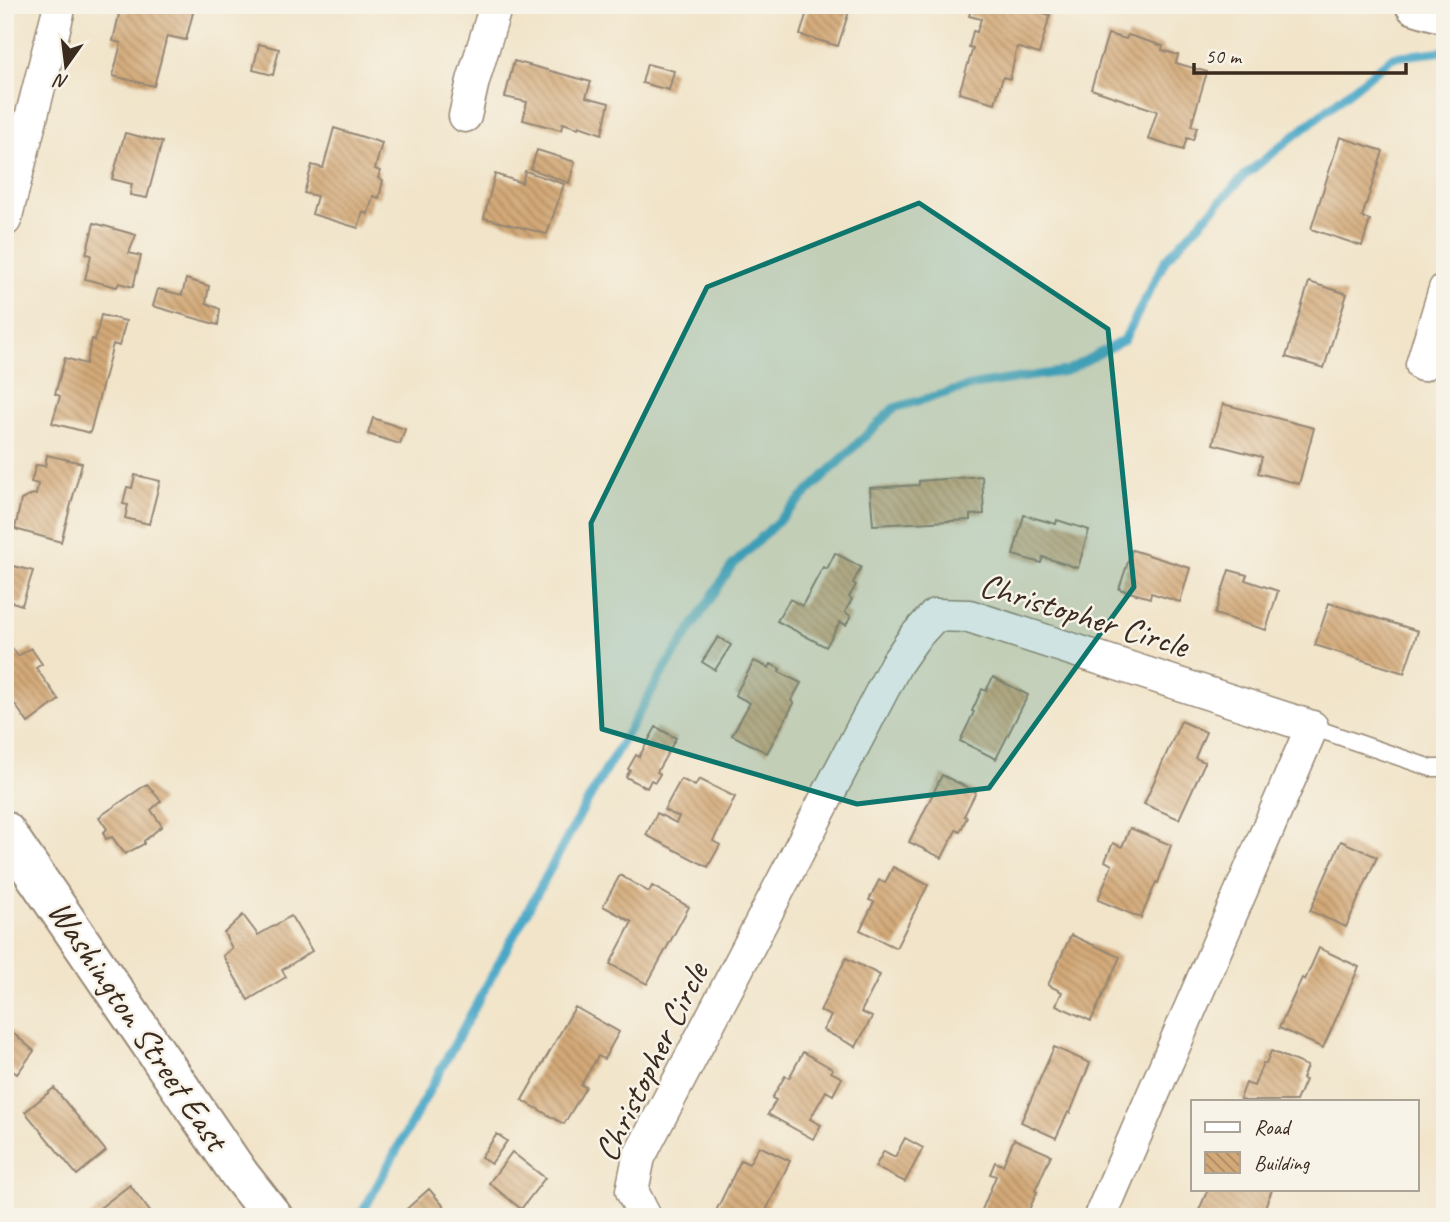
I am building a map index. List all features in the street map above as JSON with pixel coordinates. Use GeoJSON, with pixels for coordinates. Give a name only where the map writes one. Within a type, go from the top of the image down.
{"type":"FeatureCollection","features":[{"type":"Feature","properties":{"kind":"street"},"geometry":{"type":"LineString","coordinates":[[5,220],[60,5]]}},
{"type":"Feature","properties":{"kind":"street"},"geometry":{"type":"LineString","coordinates":[[465,116],[496,5]]}},
{"type":"Feature","properties":{"kind":"street"},"geometry":{"type":"LineString","coordinates":[[1415,5],[1445,14]]}},
{"type":"Feature","properties":{"kind":"street"},"geometry":{"type":"LineString","coordinates":[[1422,365],[1445,289]]}},
{"type":"Feature","properties":{"kind":"street","name":"Christopher Circle"},"geometry":{"type":"LineString","coordinates":[[645,1217],[632,1191],[639,1157],[896,664],[914,638],[935,615],[969,615],[1312,727]]}},
{"type":"Feature","properties":{"kind":"street"},"geometry":{"type":"LineString","coordinates":[[1100,1217],[1312,727]]}},
{"type":"Feature","properties":{"kind":"street","name":"Washington Street East"},"geometry":{"type":"LineString","coordinates":[[5,831],[240,1175],[274,1217]]}},
{"type":"Feature","properties":{"kind":"lane"},"geometry":{"type":"LineString","coordinates":[[1312,727],[1431,768],[1445,768]]}},
{"type":"Feature","properties":{"kind":"highlighted area"},"geometry":{"type":"Polygon","coordinates":[[[919,203],[1108,329],[1134,587],[989,788],[857,804],[602,729],[591,523],[707,287],[919,203]]]}},
{"type":"Feature","properties":{"kind":"building"},"geometry":{"type":"Polygon","coordinates":[[[130,5],[195,5],[186,40],[167,36],[154,86],[113,76],[121,43],[113,41],[120,10],[128,12],[130,5]]]}},
{"type":"Feature","properties":{"kind":"building"},"geometry":{"type":"Polygon","coordinates":[[[809,5],[851,5],[838,46],[800,35],[809,5]]]}},
{"type":"Feature","properties":{"kind":"building"},"geometry":{"type":"Polygon","coordinates":[[[972,5],[1015,5],[1050,15],[1039,54],[1017,47],[1010,79],[1003,77],[995,103],[959,93],[973,48],[969,47],[973,31],[977,32],[981,19],[969,16],[972,5]]]}},
{"type":"Feature","properties":{"kind":"building"},"geometry":{"type":"Polygon","coordinates":[[[1108,34],[1126,39],[1128,35],[1163,46],[1162,50],[1178,55],[1176,63],[1207,72],[1191,126],[1197,127],[1193,140],[1187,138],[1183,150],[1148,139],[1157,111],[1091,89],[1108,34]]]}},
{"type":"Feature","properties":{"kind":"building"},"geometry":{"type":"Polygon","coordinates":[[[259,44],[279,49],[273,75],[253,70],[259,44]]]}},
{"type":"Feature","properties":{"kind":"building"},"geometry":{"type":"Polygon","coordinates":[[[514,61],[591,82],[586,97],[609,103],[602,134],[563,123],[561,130],[523,120],[527,102],[505,97],[514,61]]]}},
{"type":"Feature","properties":{"kind":"building"},"geometry":{"type":"Polygon","coordinates":[[[647,64],[674,71],[669,90],[642,83],[647,64]]]}},
{"type":"Feature","properties":{"kind":"building"},"geometry":{"type":"Polygon","coordinates":[[[334,128],[382,143],[375,169],[380,171],[378,178],[383,180],[379,198],[373,196],[368,214],[363,212],[358,228],[312,214],[317,196],[304,193],[312,165],[323,168],[334,128]]]}},
{"type":"Feature","properties":{"kind":"building"},"geometry":{"type":"Polygon","coordinates":[[[125,133],[162,142],[147,198],[130,195],[132,184],[112,179],[125,133]]]}},
{"type":"Feature","properties":{"kind":"building"},"geometry":{"type":"Polygon","coordinates":[[[1340,137],[1383,151],[1362,217],[1370,220],[1362,246],[1311,229],[1340,137]]]}},
{"type":"Feature","properties":{"kind":"building"},"geometry":{"type":"Polygon","coordinates":[[[537,150],[575,162],[569,183],[531,169],[537,150]]]}},
{"type":"Feature","properties":{"kind":"building"},"geometry":{"type":"Polygon","coordinates":[[[525,171],[564,184],[547,234],[484,218],[495,174],[522,183],[525,171]]]}},
{"type":"Feature","properties":{"kind":"building"},"geometry":{"type":"Polygon","coordinates":[[[94,223],[136,235],[129,253],[141,256],[133,287],[119,283],[117,287],[85,279],[91,255],[86,254],[94,223]]]}},
{"type":"Feature","properties":{"kind":"building"},"geometry":{"type":"Polygon","coordinates":[[[186,279],[209,286],[206,303],[220,309],[218,325],[153,306],[158,289],[182,295],[186,279]]]}},
{"type":"Feature","properties":{"kind":"building"},"geometry":{"type":"Polygon","coordinates":[[[1309,282],[1347,294],[1324,368],[1286,357],[1309,282]]]}},
{"type":"Feature","properties":{"kind":"building"},"geometry":{"type":"Polygon","coordinates":[[[101,315],[126,321],[119,346],[113,344],[90,433],[52,423],[60,396],[55,394],[65,358],[86,364],[101,315]]]}},
{"type":"Feature","properties":{"kind":"building"},"geometry":{"type":"Polygon","coordinates":[[[1223,404],[1314,428],[1299,484],[1258,473],[1262,457],[1213,444],[1223,404]]]}},
{"type":"Feature","properties":{"kind":"building"},"geometry":{"type":"Polygon","coordinates":[[[373,418],[405,429],[400,444],[368,434],[373,418]]]}},
{"type":"Feature","properties":{"kind":"building"},"geometry":{"type":"Polygon","coordinates":[[[47,455],[82,463],[61,542],[15,529],[21,500],[36,495],[38,484],[31,482],[36,465],[45,466],[47,455]]]}},
{"type":"Feature","properties":{"kind":"building"},"geometry":{"type":"Polygon","coordinates":[[[135,475],[160,481],[149,524],[125,518],[128,505],[123,504],[127,487],[132,488],[135,475]]]}},
{"type":"Feature","properties":{"kind":"building"},"geometry":{"type":"Polygon","coordinates":[[[982,476],[984,514],[970,515],[970,520],[873,525],[870,488],[919,485],[919,481],[982,476]]]}},
{"type":"Feature","properties":{"kind":"building"},"geometry":{"type":"Polygon","coordinates":[[[1024,515],[1056,524],[1057,520],[1089,530],[1078,568],[1043,557],[1041,563],[1013,555],[1024,515]]]}},
{"type":"Feature","properties":{"kind":"building"},"geometry":{"type":"Polygon","coordinates":[[[1132,550],[1190,568],[1180,602],[1151,593],[1150,598],[1119,589],[1132,550]]]}},
{"type":"Feature","properties":{"kind":"building"},"geometry":{"type":"Polygon","coordinates":[[[835,553],[861,567],[849,597],[852,599],[845,612],[851,616],[846,625],[840,622],[826,647],[777,621],[790,599],[802,606],[823,567],[827,569],[835,553]]]}},
{"type":"Feature","properties":{"kind":"building"},"geometry":{"type":"Polygon","coordinates":[[[5,564],[33,571],[22,605],[5,600],[5,564]]]}},
{"type":"Feature","properties":{"kind":"building"},"geometry":{"type":"Polygon","coordinates":[[[1229,570],[1247,575],[1245,580],[1278,591],[1266,630],[1215,614],[1229,570]]]}},
{"type":"Feature","properties":{"kind":"building"},"geometry":{"type":"Polygon","coordinates":[[[1329,603],[1418,631],[1404,673],[1315,645],[1329,603]]]}},
{"type":"Feature","properties":{"kind":"building"},"geometry":{"type":"Polygon","coordinates":[[[718,637],[731,645],[715,670],[702,662],[718,637]]]}},
{"type":"Feature","properties":{"kind":"building"},"geometry":{"type":"Polygon","coordinates":[[[10,645],[18,656],[31,648],[42,664],[36,668],[59,700],[28,723],[5,690],[5,648],[10,645]]]}},
{"type":"Feature","properties":{"kind":"building"},"geometry":{"type":"Polygon","coordinates":[[[754,661],[769,668],[771,664],[780,669],[779,672],[801,683],[791,701],[794,703],[767,753],[732,735],[750,703],[735,695],[754,661]]]}},
{"type":"Feature","properties":{"kind":"building"},"geometry":{"type":"Polygon","coordinates":[[[993,677],[1028,695],[996,759],[960,741],[982,689],[986,691],[993,677]]]}},
{"type":"Feature","properties":{"kind":"building"},"geometry":{"type":"Polygon","coordinates":[[[1181,721],[1206,732],[1195,758],[1205,762],[1179,819],[1144,804],[1181,721]]]}},
{"type":"Feature","properties":{"kind":"building"},"geometry":{"type":"Polygon","coordinates":[[[656,727],[676,738],[657,772],[660,774],[655,782],[651,780],[647,788],[626,777],[636,755],[639,757],[656,727]]]}},
{"type":"Feature","properties":{"kind":"building"},"geometry":{"type":"Polygon","coordinates":[[[942,775],[976,792],[964,816],[967,817],[960,832],[956,830],[942,858],[909,842],[942,775]]]}},
{"type":"Feature","properties":{"kind":"building"},"geometry":{"type":"Polygon","coordinates":[[[681,779],[695,786],[699,779],[735,797],[713,841],[720,845],[708,867],[646,835],[657,813],[676,823],[679,817],[664,810],[681,779]]]}},
{"type":"Feature","properties":{"kind":"building"},"geometry":{"type":"Polygon","coordinates":[[[147,784],[161,801],[151,810],[162,826],[144,841],[144,844],[125,854],[112,837],[106,839],[103,833],[107,829],[99,817],[147,784]]]}},
{"type":"Feature","properties":{"kind":"building"},"geometry":{"type":"Polygon","coordinates":[[[1130,828],[1171,845],[1158,883],[1156,882],[1141,918],[1098,900],[1112,865],[1105,861],[1113,843],[1122,847],[1130,828]]]}},
{"type":"Feature","properties":{"kind":"building"},"geometry":{"type":"Polygon","coordinates":[[[1341,841],[1377,857],[1346,927],[1310,911],[1341,841]]]}},
{"type":"Feature","properties":{"kind":"building"},"geometry":{"type":"Polygon","coordinates":[[[893,867],[928,885],[896,948],[860,930],[874,902],[869,900],[879,880],[885,883],[893,867]]]}},
{"type":"Feature","properties":{"kind":"building"},"geometry":{"type":"Polygon","coordinates":[[[620,875],[649,892],[652,886],[689,907],[647,984],[610,964],[632,922],[603,906],[620,875]]]}},
{"type":"Feature","properties":{"kind":"building"},"geometry":{"type":"Polygon","coordinates":[[[243,915],[258,935],[291,916],[312,951],[282,970],[286,977],[248,1000],[223,956],[232,948],[224,933],[243,915]]]}},
{"type":"Feature","properties":{"kind":"building"},"geometry":{"type":"Polygon","coordinates":[[[1071,935],[1120,957],[1091,1021],[1056,1005],[1062,992],[1048,985],[1071,935]]]}},
{"type":"Feature","properties":{"kind":"building"},"geometry":{"type":"Polygon","coordinates":[[[1319,948],[1359,967],[1323,1048],[1279,1028],[1319,948]]]}},
{"type":"Feature","properties":{"kind":"building"},"geometry":{"type":"Polygon","coordinates":[[[846,958],[880,975],[861,1012],[872,1017],[856,1047],[823,1030],[831,1016],[820,1011],[846,958]]]}},
{"type":"Feature","properties":{"kind":"building"},"geometry":{"type":"Polygon","coordinates":[[[575,1007],[619,1032],[604,1059],[598,1056],[581,1085],[586,1087],[564,1124],[522,1100],[575,1007]]]}},
{"type":"Feature","properties":{"kind":"building"},"geometry":{"type":"Polygon","coordinates":[[[5,1026],[34,1051],[17,1074],[5,1065],[5,1026]]]}},
{"type":"Feature","properties":{"kind":"building"},"geometry":{"type":"Polygon","coordinates":[[[1054,1047],[1090,1063],[1070,1113],[1068,1112],[1056,1138],[1021,1122],[1054,1047]]]}},
{"type":"Feature","properties":{"kind":"building"},"geometry":{"type":"Polygon","coordinates":[[[1271,1051],[1307,1066],[1302,1079],[1305,1080],[1296,1100],[1240,1099],[1246,1083],[1254,1086],[1263,1063],[1266,1064],[1271,1051]]]}},
{"type":"Feature","properties":{"kind":"building"},"geometry":{"type":"Polygon","coordinates":[[[803,1052],[833,1069],[831,1072],[842,1078],[833,1095],[826,1091],[810,1119],[821,1125],[813,1139],[768,1114],[776,1100],[772,1098],[785,1076],[789,1078],[803,1052]]]}},
{"type":"Feature","properties":{"kind":"building"},"geometry":{"type":"Polygon","coordinates":[[[54,1088],[106,1151],[77,1175],[25,1112],[54,1088]]]}},
{"type":"Feature","properties":{"kind":"building"},"geometry":{"type":"Polygon","coordinates":[[[497,1134],[507,1141],[491,1164],[481,1157],[497,1134]]]}},
{"type":"Feature","properties":{"kind":"building"},"geometry":{"type":"Polygon","coordinates":[[[905,1138],[923,1148],[905,1182],[875,1167],[884,1151],[895,1157],[905,1138]]]}},
{"type":"Feature","properties":{"kind":"building"},"geometry":{"type":"Polygon","coordinates":[[[1014,1139],[1051,1155],[1035,1191],[1037,1192],[1028,1212],[1025,1211],[1022,1217],[979,1217],[996,1176],[990,1174],[995,1162],[1003,1165],[1014,1139]]]}},
{"type":"Feature","properties":{"kind":"building"},"geometry":{"type":"Polygon","coordinates":[[[759,1146],[790,1161],[763,1217],[713,1217],[741,1160],[749,1164],[759,1146]]]}},
{"type":"Feature","properties":{"kind":"building"},"geometry":{"type":"Polygon","coordinates":[[[512,1152],[545,1178],[521,1209],[489,1183],[512,1152]]]}},
{"type":"Feature","properties":{"kind":"building"},"geometry":{"type":"Polygon","coordinates":[[[130,1185],[154,1217],[88,1217],[130,1185]]]}},
{"type":"Feature","properties":{"kind":"building"},"geometry":{"type":"Polygon","coordinates":[[[429,1189],[453,1217],[401,1217],[400,1215],[429,1189]]]}},
{"type":"Feature","properties":{"kind":"building"},"geometry":{"type":"Polygon","coordinates":[[[1208,1190],[1272,1190],[1261,1217],[1196,1217],[1208,1190]]]}},
{"type":"Feature","properties":{"kind":"waterway"},"geometry":{"type":"LineString","coordinates":[[360,1217],[582,811],[661,675],[731,567],[894,408],[974,385],[1066,371],[1124,340],[1166,259],[1245,175],[1393,57],[1445,51]]}}]}
